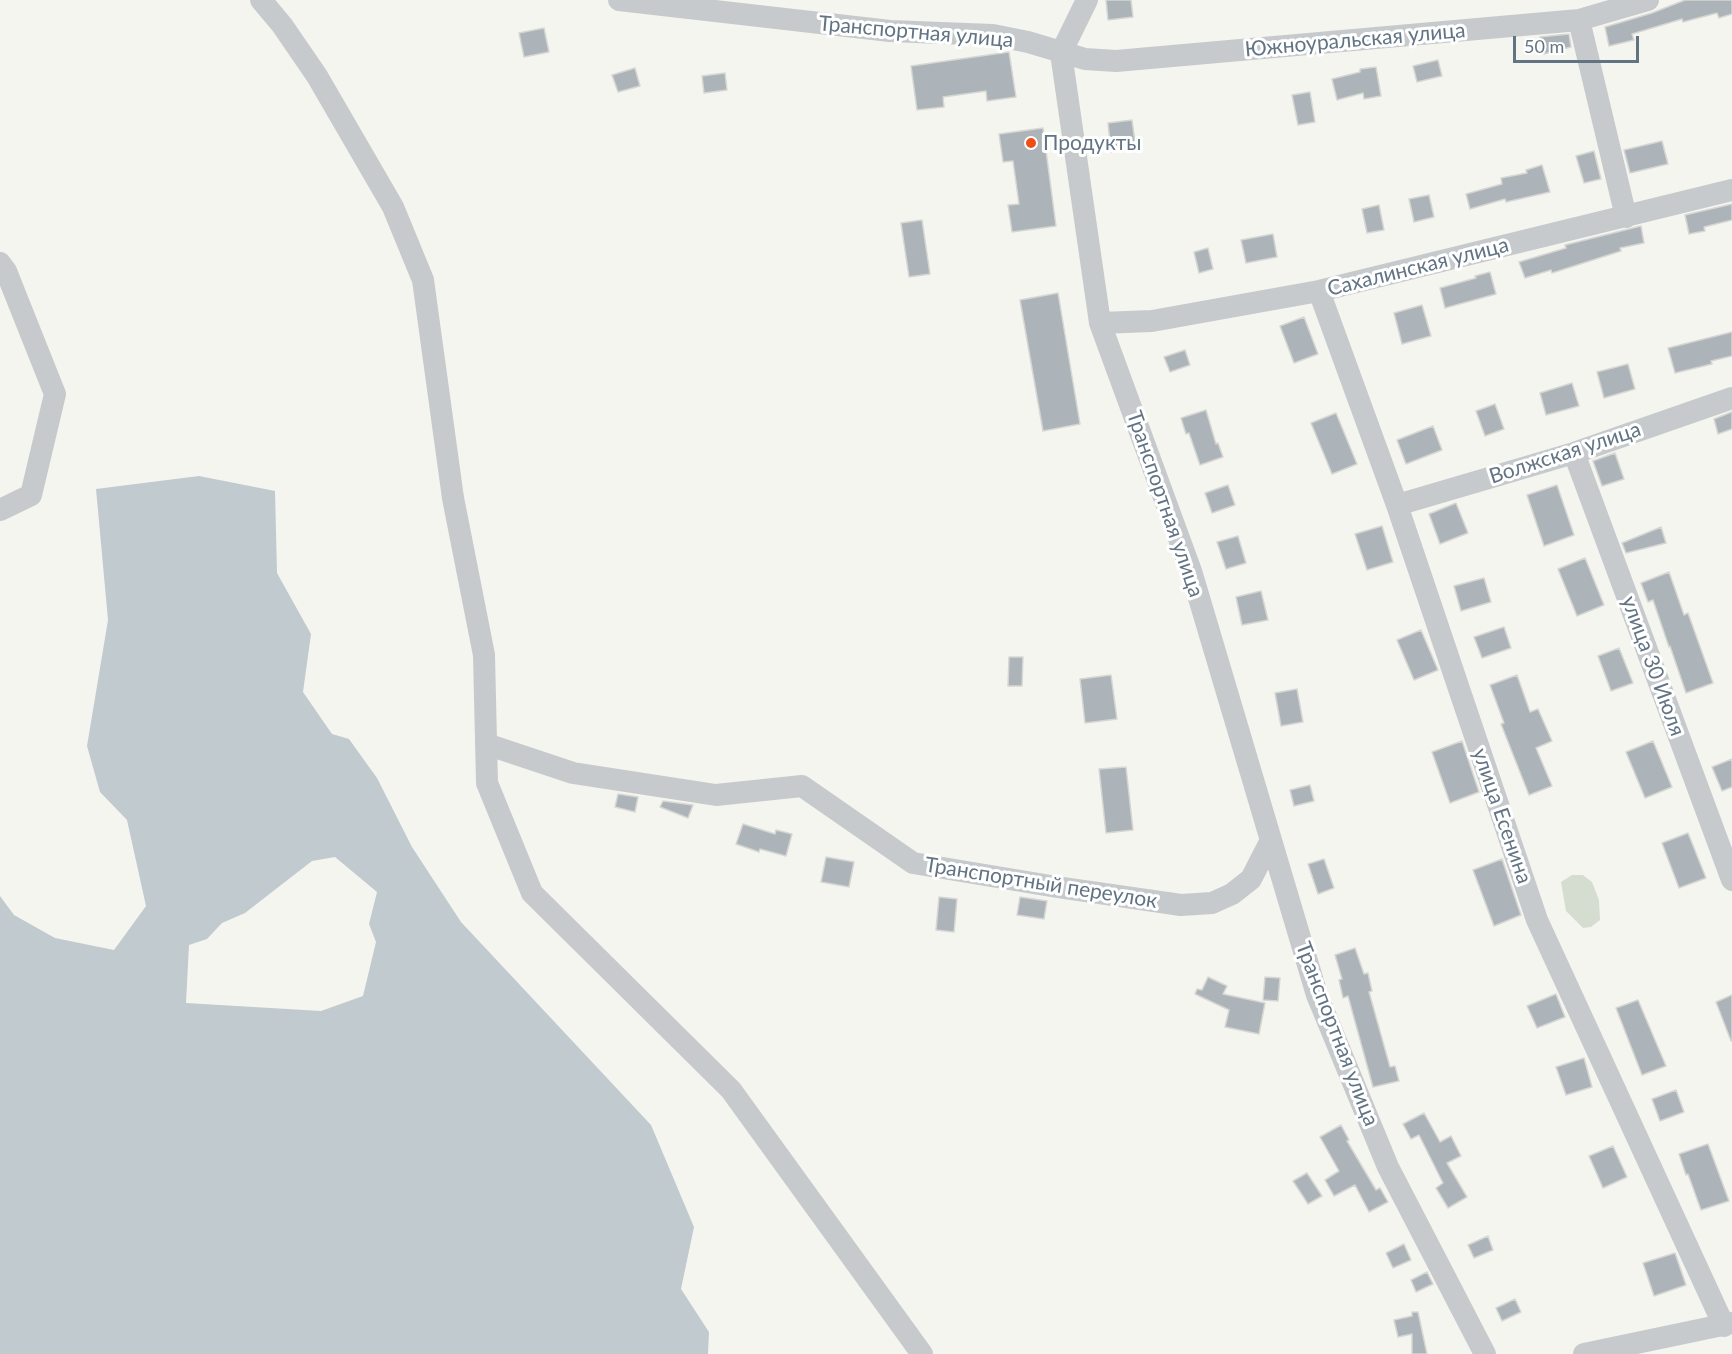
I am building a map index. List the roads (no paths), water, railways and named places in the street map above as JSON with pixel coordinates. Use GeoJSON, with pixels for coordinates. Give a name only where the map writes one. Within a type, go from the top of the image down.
{"type":"FeatureCollection","features":[{"type":"Feature","properties":{"kind":"street"},"geometry":{"type":"LineString","coordinates":[[261,0],[282,25],[317,76],[387,197],[423,280],[453,498],[484,655],[487,783],[532,893],[731,1090],[922,1354]]}},
{"type":"Feature","properties":{"kind":"street","name":"Транспортная улица"},"geometry":{"type":"LineString","coordinates":[[619,0],[890,32],[993,35],[1028,42],[1061,53],[1100,323],[1191,571],[1317,995],[1388,1167],[1485,1354]]}},
{"type":"Feature","properties":{"kind":"street"},"geometry":{"type":"LineString","coordinates":[[1061,53],[1087,0]]}},
{"type":"Feature","properties":{"kind":"street","name":"Южноуральская улица"},"geometry":{"type":"LineString","coordinates":[[1061,53],[1085,59],[1116,61],[1579,20],[1648,0]]}},
{"type":"Feature","properties":{"kind":"street"},"geometry":{"type":"LineString","coordinates":[[1579,20],[1626,217]]}},
{"type":"Feature","properties":{"kind":"street","name":"Сахалинская улица"},"geometry":{"type":"LineString","coordinates":[[1100,323],[1152,321],[1319,291],[1732,190]]}},
{"type":"Feature","properties":{"kind":"street"},"geometry":{"type":"LineString","coordinates":[[0,263],[6,271],[55,394],[32,495],[0,510]]}},
{"type":"Feature","properties":{"kind":"street","name":"улица Есенина"},"geometry":{"type":"LineString","coordinates":[[1319,291],[1397,505],[1537,920],[1728,1324]]}},
{"type":"Feature","properties":{"kind":"street","name":"Волжская улица"},"geometry":{"type":"LineString","coordinates":[[1397,505],[1574,453],[1732,398]]}},
{"type":"Feature","properties":{"kind":"street","name":"улица 30 Июля"},"geometry":{"type":"LineString","coordinates":[[1574,453],[1732,880]]}},
{"type":"Feature","properties":{"kind":"street","name":"Транспортный переулок"},"geometry":{"type":"LineString","coordinates":[[486,744],[573,773],[716,795],[802,786],[912,863],[1181,905],[1212,903],[1232,894],[1251,879],[1271,840]]}},
{"type":"Feature","properties":{"kind":"street"},"geometry":{"type":"LineString","coordinates":[[1584,1354],[1728,1324]]}},
{"type":"Feature","properties":{"kind":"place","name":"Продукты"},"geometry":{"type":"Point","coordinates":[1031,143]}}]}
